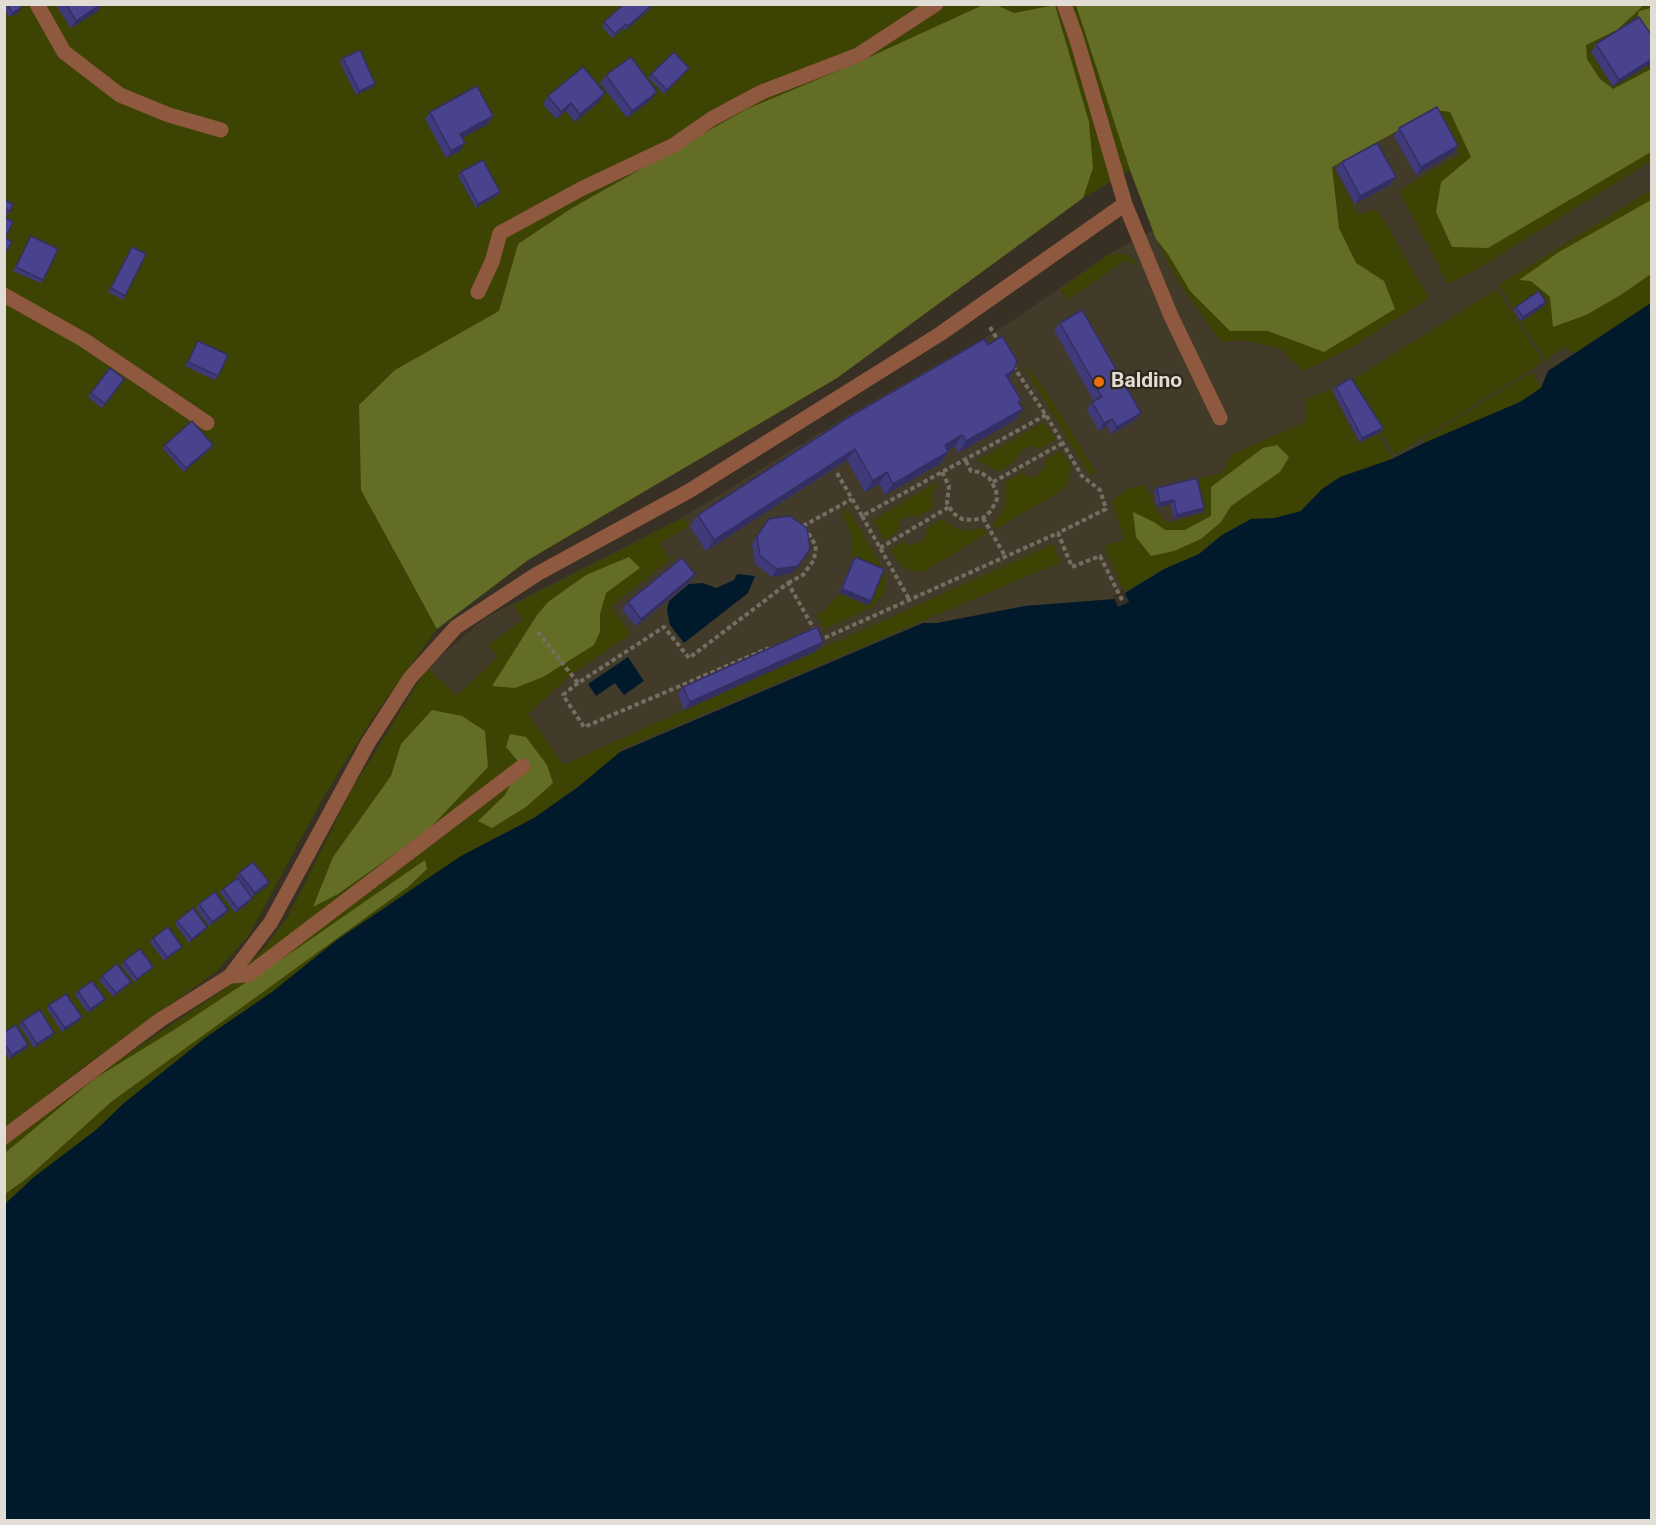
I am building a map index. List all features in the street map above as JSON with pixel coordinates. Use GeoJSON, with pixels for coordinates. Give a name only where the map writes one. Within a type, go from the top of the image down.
{"type":"FeatureCollection","features":[{"type":"Feature","properties":{"kind":"lane"},"geometry":{"type":"LineString","coordinates":[[37,4],[64,52],[120,95],[169,115],[221,130]]}},
{"type":"Feature","properties":{"kind":"lane"},"geometry":{"type":"LineString","coordinates":[[478,292],[492,262],[500,233],[581,189],[674,145],[713,117],[762,92],[858,56],[936,4]]}},
{"type":"Feature","properties":{"kind":"lane"},"geometry":{"type":"LineString","coordinates":[[1064,4],[1076,37],[1125,204],[1171,316],[1220,418]]}},
{"type":"Feature","properties":{"kind":"lane"},"geometry":{"type":"LineString","coordinates":[[4,1137],[160,1020],[230,976],[271,922],[368,743],[410,678],[456,627],[537,574],[689,491],[940,334],[1125,204]]}},
{"type":"Feature","properties":{"kind":"lane"},"geometry":{"type":"LineString","coordinates":[[4,295],[84,340],[207,423]]}},
{"type":"Feature","properties":{"kind":"lane"},"geometry":{"type":"LineString","coordinates":[[230,976],[248,975],[523,766]]}},
{"type":"Feature","properties":{"kind":"path"},"geometry":{"type":"LineString","coordinates":[[978,307],[1005,353]]}},
{"type":"Feature","properties":{"kind":"path"},"geometry":{"type":"LineString","coordinates":[[788,583],[820,640],[1107,509],[1100,490],[1082,476],[1011,362]]}},
{"type":"Feature","properties":{"kind":"path"},"geometry":{"type":"LineString","coordinates":[[862,516],[1046,415]]}},
{"type":"Feature","properties":{"kind":"path"},"geometry":{"type":"LineString","coordinates":[[993,482],[1062,443]]}},
{"type":"Feature","properties":{"kind":"path"},"geometry":{"type":"LineString","coordinates":[[942,472],[949,486],[946,503],[953,513],[962,519],[983,518],[991,511],[997,499],[996,490],[993,482],[980,472],[971,471],[965,459]]}},
{"type":"Feature","properties":{"kind":"path"},"geometry":{"type":"LineString","coordinates":[[837,472],[909,600]]}},
{"type":"Feature","properties":{"kind":"path"},"geometry":{"type":"LineString","coordinates":[[798,529],[852,499]]}},
{"type":"Feature","properties":{"kind":"path"},"geometry":{"type":"LineString","coordinates":[[880,548],[949,507]]}},
{"type":"Feature","properties":{"kind":"path"},"geometry":{"type":"LineString","coordinates":[[983,518],[1005,556]]}},
{"type":"Feature","properties":{"kind":"path"},"geometry":{"type":"LineString","coordinates":[[770,648],[584,727],[563,695],[664,627],[689,658],[788,583],[803,575],[814,560],[816,546],[804,526]]}},
{"type":"Feature","properties":{"kind":"path"},"geometry":{"type":"LineString","coordinates":[[1058,533],[1072,567],[1100,555],[1122,600]]}},
{"type":"Feature","properties":{"kind":"path"},"geometry":{"type":"LineString","coordinates":[[803,634],[814,629]]}},
{"type":"Feature","properties":{"kind":"path"},"geometry":{"type":"LineString","coordinates":[[538,632],[578,683]]}},
{"type":"Feature","properties":{"kind":"shaded area","name":"Baldino"},"geometry":{"type":"Polygon","coordinates":[[[1651,5],[1651,303],[1548,371],[1541,388],[1424,443],[1275,518],[1251,519],[1222,535],[1199,554],[1115,599],[1025,606],[937,623],[923,623],[620,752],[578,787],[528,714],[456,695],[427,668],[485,618],[683,517],[852,413],[1003,327],[1108,255],[1153,230],[1185,236],[1332,167],[1592,23],[1651,5]]]}},
{"type":"Feature","properties":{"kind":"green space"},"geometry":{"type":"Polygon","coordinates":[[[5,5],[1651,5],[1651,161],[1479,268],[1448,284],[1399,191],[1460,154],[1435,111],[1332,167],[1359,215],[1371,210],[1379,212],[1429,298],[1354,346],[1304,371],[1280,349],[1243,340],[1221,342],[1176,278],[1156,239],[1130,170],[1083,198],[837,378],[528,560],[437,629],[376,713],[323,798],[249,935],[217,971],[82,1068],[5,1128],[5,5]]]}},
{"type":"Feature","properties":{"kind":"green space"},"geometry":{"type":"Polygon","coordinates":[[[983,5],[996,5],[1014,13],[1055,5],[1089,122],[1093,168],[1083,198],[837,378],[528,560],[437,629],[361,490],[359,405],[395,370],[499,311],[518,244],[572,208],[747,109],[852,65],[983,5]]]}},
{"type":"Feature","properties":{"kind":"green space"},"geometry":{"type":"Polygon","coordinates":[[[1076,5],[1644,5],[1617,30],[1586,45],[1587,59],[1600,79],[1613,89],[1651,69],[1651,152],[1488,248],[1452,247],[1436,212],[1441,182],[1471,157],[1450,112],[1435,110],[1332,167],[1339,228],[1356,263],[1384,281],[1395,309],[1324,352],[1268,331],[1230,331],[1190,291],[1168,254],[1156,239],[1130,170],[1076,5]]]}},
{"type":"Feature","properties":{"kind":"green space"},"geometry":{"type":"Polygon","coordinates":[[[1651,8],[1651,45],[1637,19],[1639,11],[1651,8]]]}},
{"type":"Feature","properties":{"kind":"green space"},"geometry":{"type":"Polygon","coordinates":[[[1651,190],[1651,303],[1575,353],[1562,347],[1546,361],[1521,322],[1546,305],[1537,294],[1514,308],[1499,285],[1651,190]]]}},
{"type":"Feature","properties":{"kind":"green space"},"geometry":{"type":"Polygon","coordinates":[[[1651,200],[1651,274],[1586,315],[1553,327],[1550,297],[1531,281],[1519,280],[1559,252],[1651,200]]]}},
{"type":"Feature","properties":{"kind":"green space"},"geometry":{"type":"Polygon","coordinates":[[[1120,253],[1132,258],[1138,266],[1126,260],[1067,300],[1061,289],[1108,255],[1120,253]]]}},
{"type":"Feature","properties":{"kind":"green space"},"geometry":{"type":"Polygon","coordinates":[[[1497,289],[1543,362],[1395,455],[1349,382],[1497,289]]]}},
{"type":"Feature","properties":{"kind":"green space"},"geometry":{"type":"Polygon","coordinates":[[[1021,362],[1040,382],[1096,472],[1090,475],[1021,362]]]}},
{"type":"Feature","properties":{"kind":"green space"},"geometry":{"type":"Polygon","coordinates":[[[1532,372],[1541,388],[1520,402],[1424,443],[1424,439],[1532,372]]]}},
{"type":"Feature","properties":{"kind":"green space"},"geometry":{"type":"Polygon","coordinates":[[[1330,390],[1358,443],[1379,434],[1392,459],[1340,477],[1322,489],[1301,511],[1275,518],[1251,519],[1222,535],[1199,554],[1164,569],[1124,592],[1104,546],[1125,540],[1111,501],[1130,488],[1145,485],[1157,512],[1168,523],[1205,513],[1198,479],[1222,473],[1231,455],[1305,422],[1305,399],[1330,390]]]}},
{"type":"Feature","properties":{"kind":"green space"},"geometry":{"type":"Polygon","coordinates":[[[1044,422],[1056,439],[1039,449],[1031,446],[1022,450],[1014,462],[998,472],[976,461],[1044,422]]]}},
{"type":"Feature","properties":{"kind":"green space"},"geometry":{"type":"Polygon","coordinates":[[[1277,445],[1289,457],[1280,472],[1231,506],[1221,522],[1201,539],[1174,551],[1151,556],[1136,537],[1133,512],[1165,530],[1185,530],[1211,516],[1211,487],[1263,448],[1277,445]]]}},
{"type":"Feature","properties":{"kind":"green space"},"geometry":{"type":"Polygon","coordinates":[[[1061,451],[1071,466],[1068,482],[1063,490],[996,529],[993,524],[1003,511],[1006,501],[1006,481],[1021,473],[1032,478],[1038,475],[1045,466],[1046,459],[1061,451]]]}},
{"type":"Feature","properties":{"kind":"green space"},"geometry":{"type":"Polygon","coordinates":[[[937,482],[932,495],[933,508],[920,516],[901,519],[897,532],[884,540],[873,520],[937,482]]]}},
{"type":"Feature","properties":{"kind":"green space"},"geometry":{"type":"Polygon","coordinates":[[[848,509],[884,571],[886,582],[884,593],[873,607],[824,629],[817,616],[839,594],[868,606],[882,572],[852,559],[852,536],[842,513],[848,509]]]}},
{"type":"Feature","properties":{"kind":"green space"},"geometry":{"type":"Polygon","coordinates":[[[683,518],[689,526],[660,543],[669,560],[611,607],[631,634],[572,674],[528,714],[563,765],[1053,544],[1061,562],[619,750],[620,752],[578,787],[534,818],[461,856],[337,940],[272,992],[205,1038],[123,1104],[96,1130],[34,1177],[5,1204],[5,1145],[80,1086],[227,987],[265,947],[288,916],[352,789],[427,668],[457,695],[498,657],[488,645],[523,620],[513,605],[683,518]]]}},
{"type":"Feature","properties":{"kind":"green space"},"geometry":{"type":"Polygon","coordinates":[[[941,519],[965,531],[983,528],[986,534],[925,571],[915,572],[903,567],[890,550],[903,542],[910,545],[922,541],[927,528],[941,519]]]}},
{"type":"Feature","properties":{"kind":"green space"},"geometry":{"type":"Polygon","coordinates":[[[629,557],[640,568],[606,593],[600,614],[600,632],[594,645],[543,677],[515,688],[492,686],[537,615],[548,602],[586,575],[629,557]]]}},
{"type":"Feature","properties":{"kind":"green space"},"geometry":{"type":"Polygon","coordinates":[[[432,710],[462,716],[485,731],[488,767],[427,831],[338,894],[313,907],[333,857],[391,776],[401,744],[432,710]]]}},
{"type":"Feature","properties":{"kind":"green space"},"geometry":{"type":"Polygon","coordinates":[[[510,734],[526,737],[547,765],[553,783],[526,807],[492,828],[478,821],[505,795],[521,765],[506,747],[510,734]]]}},
{"type":"Feature","properties":{"kind":"green space"},"geometry":{"type":"Polygon","coordinates":[[[425,860],[427,869],[408,887],[111,1102],[26,1179],[5,1194],[5,1153],[94,1079],[177,1028],[298,948],[425,860]]]}},
{"type":"Feature","properties":{"kind":"water"},"geometry":{"type":"Polygon","coordinates":[[[1651,303],[1651,1520],[5,1520],[5,1204],[34,1177],[96,1130],[123,1104],[205,1038],[272,992],[337,940],[461,856],[534,818],[578,787],[620,752],[923,623],[937,623],[1025,606],[1115,599],[1164,569],[1199,554],[1222,535],[1251,519],[1275,518],[1301,511],[1322,489],[1340,477],[1392,459],[1520,402],[1541,388],[1548,371],[1651,303]]]}},
{"type":"Feature","properties":{"kind":"water"},"geometry":{"type":"Polygon","coordinates":[[[737,574],[755,576],[748,593],[684,643],[670,625],[667,610],[669,601],[689,584],[703,583],[716,588],[734,580],[737,574]]]}},
{"type":"Feature","properties":{"kind":"water"},"geometry":{"type":"Polygon","coordinates":[[[628,657],[644,681],[624,695],[615,683],[596,696],[588,684],[628,657]]]}},
{"type":"Feature","properties":{"kind":"pier"},"geometry":{"type":"Polygon","coordinates":[[[1123,589],[1129,602],[1118,607],[1113,596],[1123,589]]]}},
{"type":"Feature","properties":{"kind":"building"},"geometry":{"type":"Polygon","coordinates":[[[7,4],[19,4],[21,8],[12,13],[7,4]]]}},
{"type":"Feature","properties":{"kind":"building"},"geometry":{"type":"Polygon","coordinates":[[[66,4],[101,4],[76,21],[66,4]]]}},
{"type":"Feature","properties":{"kind":"building"},"geometry":{"type":"Polygon","coordinates":[[[624,4],[653,4],[615,34],[604,22],[624,4]]]}},
{"type":"Feature","properties":{"kind":"building"},"geometry":{"type":"Polygon","coordinates":[[[1639,17],[1652,36],[1652,59],[1619,80],[1596,44],[1639,17]]]}},
{"type":"Feature","properties":{"kind":"building"},"geometry":{"type":"Polygon","coordinates":[[[360,50],[375,84],[359,91],[343,58],[360,50]]]}},
{"type":"Feature","properties":{"kind":"building"},"geometry":{"type":"Polygon","coordinates":[[[674,52],[689,68],[667,90],[651,74],[674,52]]]}},
{"type":"Feature","properties":{"kind":"building"},"geometry":{"type":"Polygon","coordinates":[[[631,57],[657,92],[632,111],[606,75],[631,57]]]}},
{"type":"Feature","properties":{"kind":"building"},"geometry":{"type":"Polygon","coordinates":[[[583,67],[605,93],[580,114],[571,103],[561,112],[548,96],[583,67]]]}},
{"type":"Feature","properties":{"kind":"building"},"geometry":{"type":"Polygon","coordinates":[[[477,86],[493,116],[460,134],[465,143],[451,151],[430,112],[477,86]]]}},
{"type":"Feature","properties":{"kind":"building"},"geometry":{"type":"Polygon","coordinates":[[[1437,107],[1458,146],[1421,167],[1399,128],[1437,107]]]}},
{"type":"Feature","properties":{"kind":"building"},"geometry":{"type":"Polygon","coordinates":[[[1377,143],[1396,177],[1360,196],[1342,162],[1377,143]]]}},
{"type":"Feature","properties":{"kind":"building"},"geometry":{"type":"Polygon","coordinates":[[[483,160],[500,192],[478,204],[461,172],[483,160]]]}},
{"type":"Feature","properties":{"kind":"building"},"geometry":{"type":"Polygon","coordinates":[[[4,200],[13,204],[10,211],[6,209],[4,212],[4,200]]]}},
{"type":"Feature","properties":{"kind":"building"},"geometry":{"type":"Polygon","coordinates":[[[4,217],[13,222],[5,238],[12,242],[4,254],[4,217]]]}},
{"type":"Feature","properties":{"kind":"building"},"geometry":{"type":"Polygon","coordinates":[[[31,236],[58,249],[43,280],[16,267],[31,236]]]}},
{"type":"Feature","properties":{"kind":"building"},"geometry":{"type":"Polygon","coordinates":[[[132,247],[146,254],[125,296],[111,288],[132,247]]]}},
{"type":"Feature","properties":{"kind":"building"},"geometry":{"type":"Polygon","coordinates":[[[1539,291],[1546,302],[1523,317],[1516,307],[1539,291]]]}},
{"type":"Feature","properties":{"kind":"building"},"geometry":{"type":"Polygon","coordinates":[[[1082,310],[1141,413],[1117,427],[1112,419],[1104,423],[1092,402],[1102,397],[1060,323],[1082,310]]]}},
{"type":"Feature","properties":{"kind":"building"},"geometry":{"type":"Polygon","coordinates":[[[1002,336],[1017,361],[1014,370],[1006,375],[1021,400],[1018,402],[1023,409],[966,441],[962,435],[945,445],[948,452],[893,484],[887,472],[873,481],[855,449],[714,540],[698,515],[849,417],[984,339],[988,345],[1002,336]]]}},
{"type":"Feature","properties":{"kind":"building"},"geometry":{"type":"Polygon","coordinates":[[[198,341],[228,355],[218,376],[188,362],[198,341]]]}},
{"type":"Feature","properties":{"kind":"building"},"geometry":{"type":"Polygon","coordinates":[[[110,368],[124,379],[105,404],[91,393],[110,368]]]}},
{"type":"Feature","properties":{"kind":"building"},"geometry":{"type":"Polygon","coordinates":[[[1351,378],[1383,428],[1362,438],[1336,387],[1351,378]]]}},
{"type":"Feature","properties":{"kind":"building"},"geometry":{"type":"Polygon","coordinates":[[[192,421],[213,445],[186,468],[165,445],[192,421]]]}},
{"type":"Feature","properties":{"kind":"building"},"geometry":{"type":"Polygon","coordinates":[[[1197,478],[1204,508],[1177,515],[1174,500],[1160,503],[1157,488],[1197,478]]]}},
{"type":"Feature","properties":{"kind":"building"},"geometry":{"type":"Polygon","coordinates":[[[790,516],[807,528],[810,549],[798,566],[777,569],[760,556],[757,536],[769,519],[790,516]]]}},
{"type":"Feature","properties":{"kind":"building"},"geometry":{"type":"Polygon","coordinates":[[[855,557],[884,569],[871,601],[842,589],[855,557]]]}},
{"type":"Feature","properties":{"kind":"building"},"geometry":{"type":"Polygon","coordinates":[[[682,558],[695,574],[641,619],[628,602],[682,558]]]}},
{"type":"Feature","properties":{"kind":"building"},"geometry":{"type":"Polygon","coordinates":[[[817,627],[823,642],[690,702],[683,687],[817,627]]]}},
{"type":"Feature","properties":{"kind":"building"},"geometry":{"type":"Polygon","coordinates":[[[253,862],[269,882],[255,893],[239,873],[253,862]]]}},
{"type":"Feature","properties":{"kind":"building"},"geometry":{"type":"Polygon","coordinates":[[[238,878],[252,898],[238,909],[223,889],[238,878]]]}},
{"type":"Feature","properties":{"kind":"building"},"geometry":{"type":"Polygon","coordinates":[[[215,892],[228,910],[212,922],[199,904],[215,892]]]}},
{"type":"Feature","properties":{"kind":"building"},"geometry":{"type":"Polygon","coordinates":[[[193,908],[207,927],[192,939],[177,921],[193,908]]]}},
{"type":"Feature","properties":{"kind":"building"},"geometry":{"type":"Polygon","coordinates":[[[168,927],[182,947],[167,957],[153,938],[168,927]]]}},
{"type":"Feature","properties":{"kind":"building"},"geometry":{"type":"Polygon","coordinates":[[[140,949],[153,967],[137,979],[124,961],[140,949]]]}},
{"type":"Feature","properties":{"kind":"building"},"geometry":{"type":"Polygon","coordinates":[[[117,964],[131,982],[116,993],[102,976],[117,964]]]}},
{"type":"Feature","properties":{"kind":"building"},"geometry":{"type":"Polygon","coordinates":[[[92,981],[105,999],[90,1009],[78,991],[92,981]]]}},
{"type":"Feature","properties":{"kind":"building"},"geometry":{"type":"Polygon","coordinates":[[[66,994],[82,1017],[65,1028],[49,1005],[66,994]]]}},
{"type":"Feature","properties":{"kind":"building"},"geometry":{"type":"Polygon","coordinates":[[[40,1010],[54,1033],[37,1044],[22,1021],[40,1010]]]}},
{"type":"Feature","properties":{"kind":"building"},"geometry":{"type":"Polygon","coordinates":[[[16,1025],[28,1045],[12,1055],[4,1043],[4,1032],[16,1025]]]}},
{"type":"Feature","properties":{"kind":"place","name":"Baldino"},"geometry":{"type":"Point","coordinates":[1099,382]}}]}
